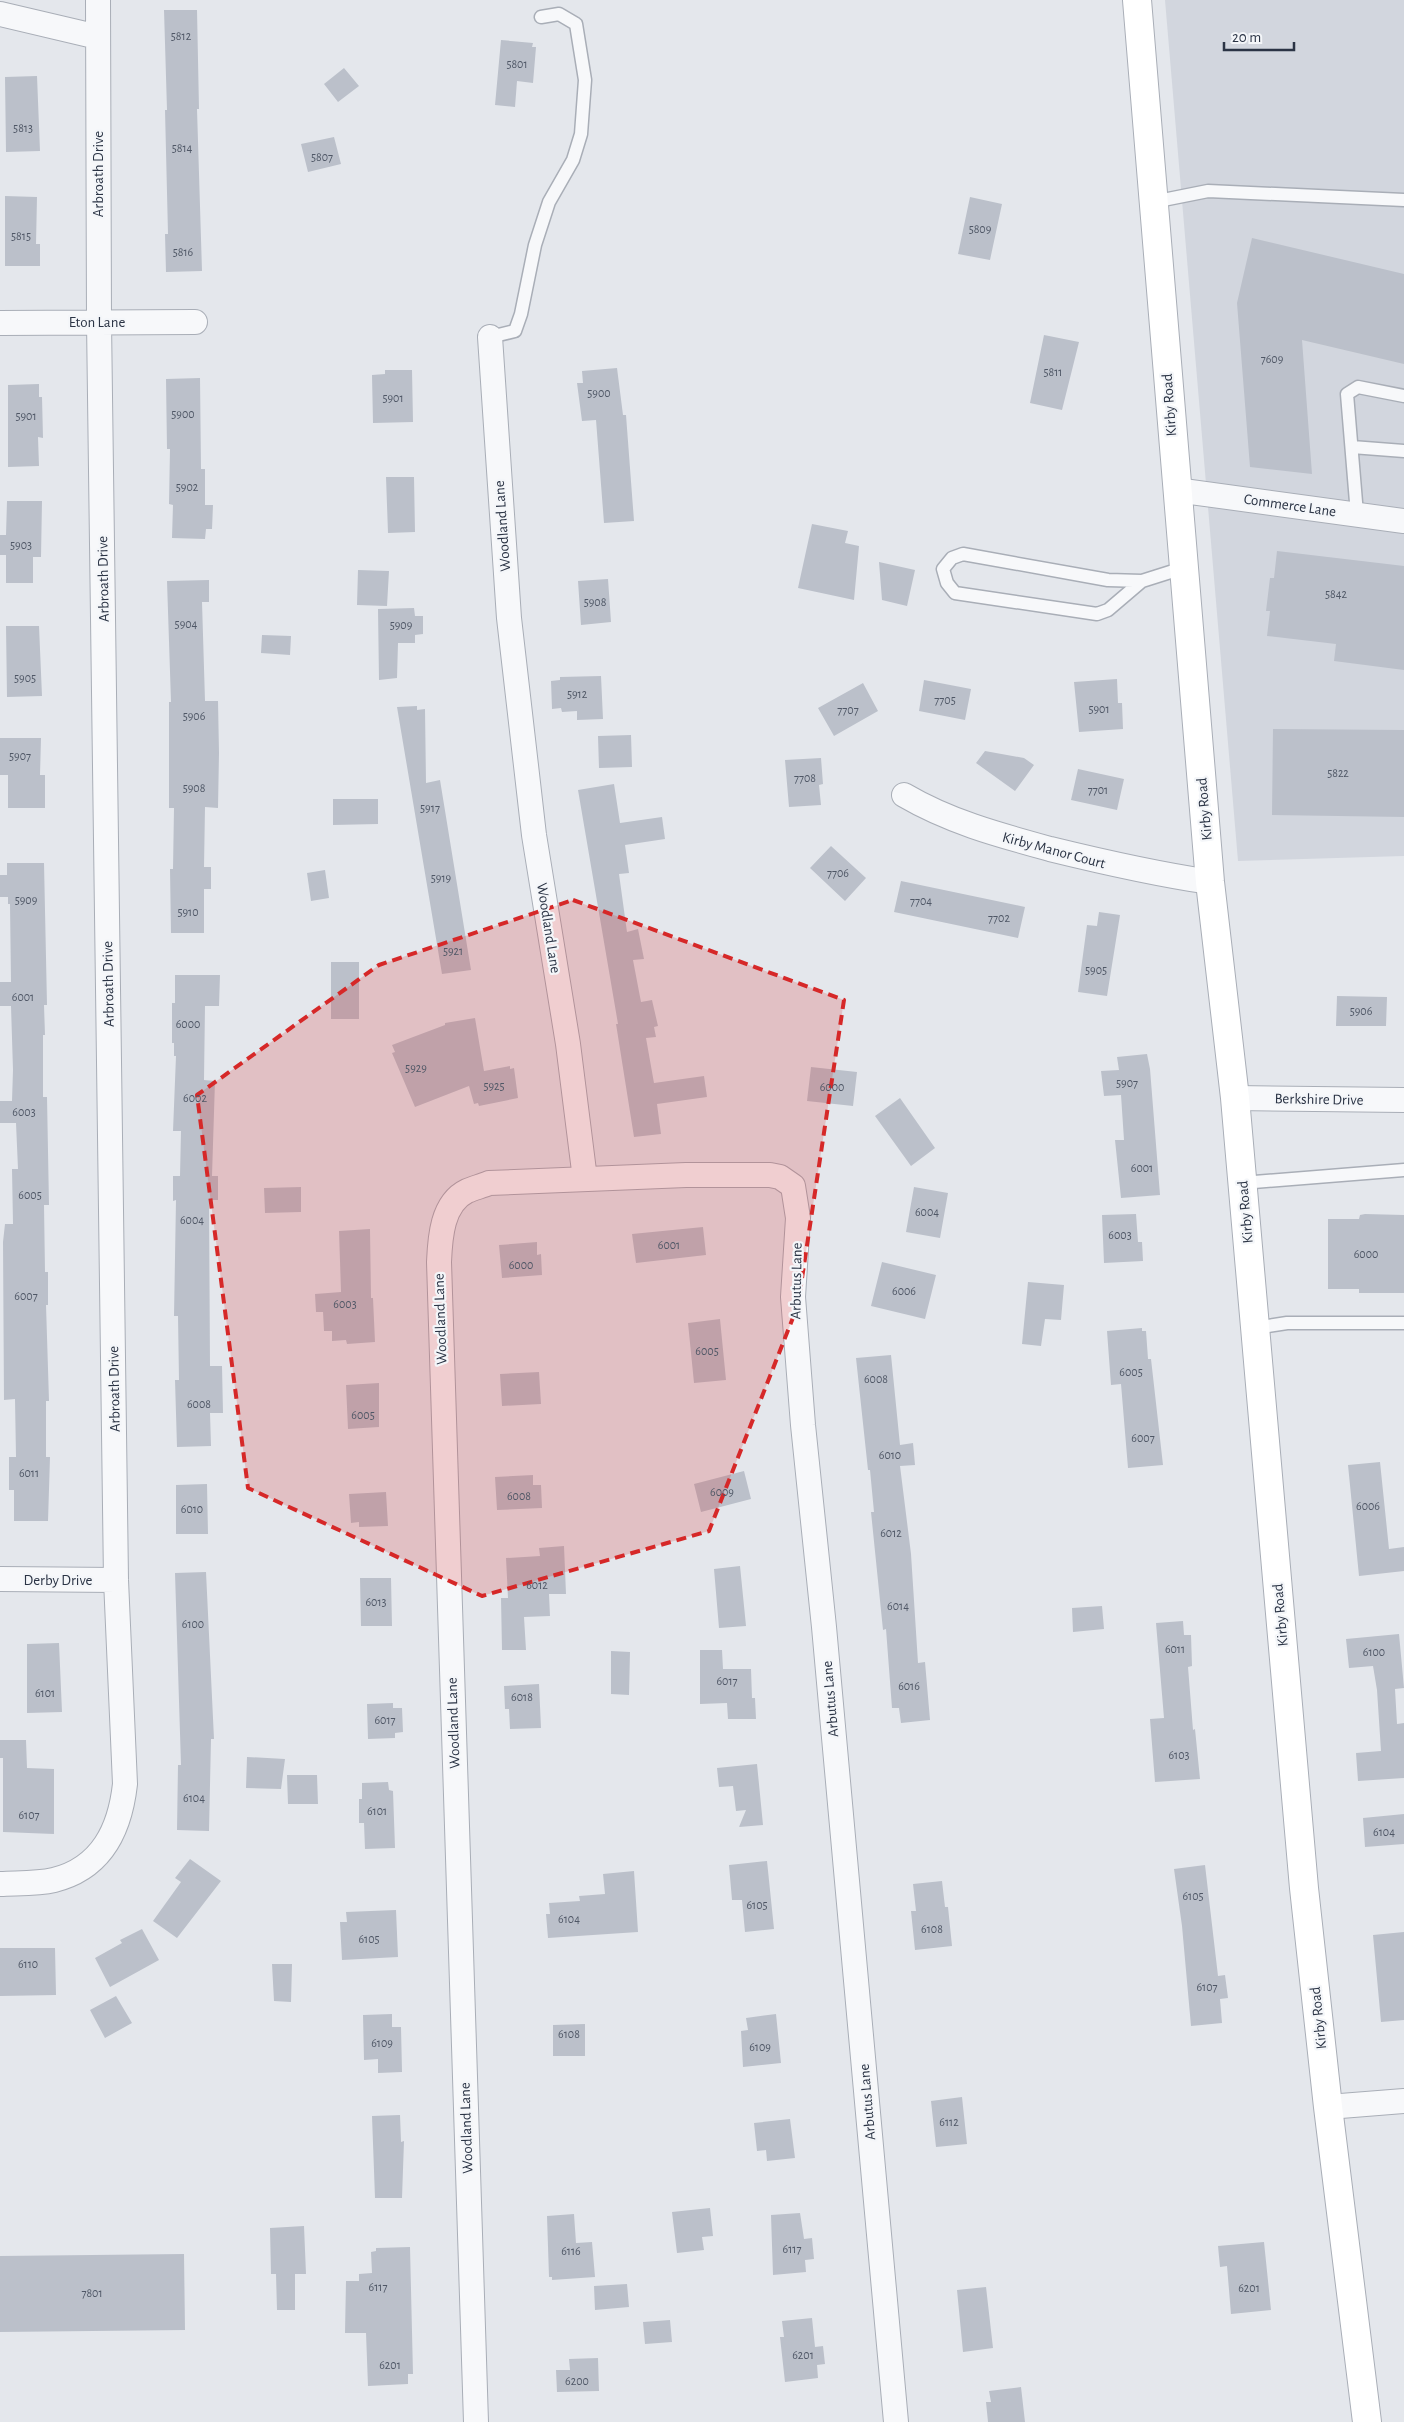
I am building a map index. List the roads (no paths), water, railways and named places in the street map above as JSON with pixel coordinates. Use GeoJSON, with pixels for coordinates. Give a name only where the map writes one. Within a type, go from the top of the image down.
{"type":"FeatureCollection","features":[{"type":"Feature","properties":{"kind":"main road","name":"Kirby Road"},"geometry":{"type":"LineString","coordinates":[[1137,0],[1176,490],[1210,882],[1235,1098],[1304,1888],[1328,2107],[1367,2422]]}},
{"type":"Feature","properties":{"kind":"street","name":"Arbroath Drive"},"geometry":{"type":"LineString","coordinates":[[0,1884],[53,1880],[77,1872],[97,1855],[111,1838],[122,1810],[126,1784],[116,1580],[99,322],[98,0]]}},
{"type":"Feature","properties":{"kind":"street"},"geometry":{"type":"LineString","coordinates":[[0,14],[98,37]]}},
{"type":"Feature","properties":{"kind":"street","name":"Eton Lane"},"geometry":{"type":"LineString","coordinates":[[0,322],[195,322]]}},
{"type":"Feature","properties":{"kind":"street","name":"Woodland Lane"},"geometry":{"type":"LineString","coordinates":[[476,2422],[438,1262],[441,1232],[452,1205],[466,1191],[490,1183],[585,1179],[566,1034],[534,835],[513,657],[490,337]]}},
{"type":"Feature","properties":{"kind":"street","name":"Commerce Lane"},"geometry":{"type":"LineString","coordinates":[[1176,490],[1404,521]]}},
{"type":"Feature","properties":{"kind":"street","name":"Kirby Manor Court"},"geometry":{"type":"LineString","coordinates":[[904,795],[951,820],[1002,836],[1130,869],[1210,882]]}},
{"type":"Feature","properties":{"kind":"street","name":"Berkshire Drive"},"geometry":{"type":"LineString","coordinates":[[1235,1098],[1404,1100]]}},
{"type":"Feature","properties":{"kind":"street","name":"Arbutus Lane"},"geometry":{"type":"LineString","coordinates":[[585,1179],[686,1175],[770,1175],[780,1177],[793,1186],[798,1218],[793,1297],[803,1426],[824,1627],[896,2422]]}},
{"type":"Feature","properties":{"kind":"street","name":"Derby Drive"},"geometry":{"type":"LineString","coordinates":[[0,1579],[116,1580]]}},
{"type":"Feature","properties":{"kind":"street"},"geometry":{"type":"LineString","coordinates":[[1328,2107],[1404,2101]]}},
{"type":"Feature","properties":{"kind":"lane"},"geometry":{"type":"LineString","coordinates":[[490,337],[515,330],[521,314],[535,246],[549,202],[572,160],[581,134],[585,80],[576,24],[559,14],[541,17]]}},
{"type":"Feature","properties":{"kind":"lane"},"geometry":{"type":"LineString","coordinates":[[1153,202],[1208,192],[1404,200]]}},
{"type":"Feature","properties":{"kind":"lane"},"geometry":{"type":"LineString","coordinates":[[1357,514],[1347,394],[1358,386],[1404,396]]}},
{"type":"Feature","properties":{"kind":"lane"},"geometry":{"type":"LineString","coordinates":[[1352,447],[1404,451]]}},
{"type":"Feature","properties":{"kind":"lane"},"geometry":{"type":"LineString","coordinates":[[1142,581],[1108,610],[1096,614],[955,592],[947,583],[943,569],[952,558],[963,554],[1108,580],[1142,581],[1183,568]]}},
{"type":"Feature","properties":{"kind":"lane"},"geometry":{"type":"LineString","coordinates":[[1242,1183],[1404,1170]]}},
{"type":"Feature","properties":{"kind":"lane"},"geometry":{"type":"LineString","coordinates":[[1255,1328],[1287,1323],[1404,1323]]}}]}
